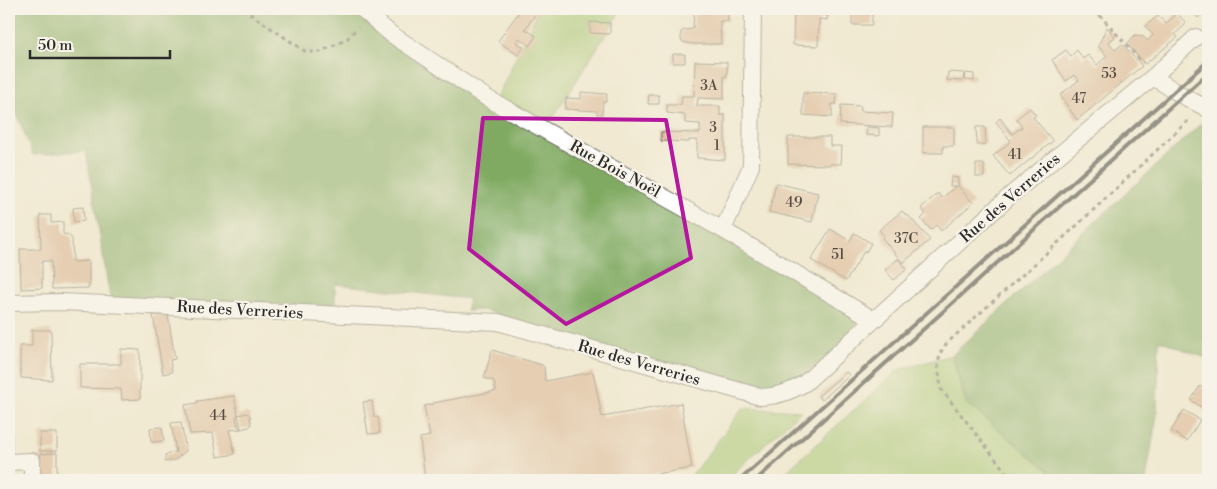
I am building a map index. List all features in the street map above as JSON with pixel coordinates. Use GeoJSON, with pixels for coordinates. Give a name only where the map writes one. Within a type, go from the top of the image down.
{"type":"FeatureCollection","features":[{"type":"Feature","properties":{"kind":"street"},"geometry":{"type":"LineString","coordinates":[[723,230],[751,166],[753,9]]}},
{"type":"Feature","properties":{"kind":"street","name":"Rue Bois Noël"},"geometry":{"type":"LineString","coordinates":[[365,12],[391,34],[487,98],[723,230],[874,320]]}},
{"type":"Feature","properties":{"kind":"street","name":"Rue des Verreries"},"geometry":{"type":"LineString","coordinates":[[9,303],[61,302],[498,322],[761,397],[776,396],[788,393],[804,383],[1012,194],[1153,77],[1196,37]]}},
{"type":"Feature","properties":{"kind":"street"},"geometry":{"type":"LineString","coordinates":[[1153,77],[1206,106]]}},
{"type":"Feature","properties":{"kind":"street"},"geometry":{"type":"LineString","coordinates":[[9,462],[32,462],[32,480]]}},
{"type":"Feature","properties":{"kind":"path"},"geometry":{"type":"LineString","coordinates":[[242,9],[306,52],[320,52],[347,39],[365,12]]}},
{"type":"Feature","properties":{"kind":"path"},"geometry":{"type":"LineString","coordinates":[[1094,9],[1151,72],[1153,77]]}},
{"type":"Feature","properties":{"kind":"path"},"geometry":{"type":"LineString","coordinates":[[1012,480],[941,388],[938,365],[940,353],[947,343],[1206,106]]}},
{"type":"Feature","properties":{"kind":"highlighted area"},"geometry":{"type":"Polygon","coordinates":[[[483,118],[666,120],[691,258],[566,324],[469,249],[483,118]]]}},
{"type":"Feature","properties":{"kind":"green space"},"geometry":{"type":"Polygon","coordinates":[[[9,9],[362,9],[487,98],[874,320],[776,396],[673,372],[484,310],[466,311],[469,299],[335,284],[335,305],[111,304],[86,151],[33,155],[9,95],[9,9]]]}},
{"type":"Feature","properties":{"kind":"green space"},"geometry":{"type":"Polygon","coordinates":[[[539,9],[622,9],[545,130],[493,106],[539,9]]]}},
{"type":"Feature","properties":{"kind":"green space"},"geometry":{"type":"Polygon","coordinates":[[[1208,117],[1208,359],[1159,340],[1157,415],[1146,480],[1060,480],[966,403],[952,355],[1208,117]]]}},
{"type":"Feature","properties":{"kind":"green space"},"geometry":{"type":"Polygon","coordinates":[[[952,355],[966,403],[1060,480],[777,480],[898,370],[952,355]]]}},
{"type":"Feature","properties":{"kind":"green space"},"geometry":{"type":"Polygon","coordinates":[[[743,408],[801,411],[726,480],[688,480],[743,408]]]}},
{"type":"Feature","properties":{"kind":"building"},"geometry":{"type":"Polygon","coordinates":[[[521,9],[539,9],[525,29],[536,36],[529,46],[519,38],[516,42],[524,47],[518,55],[498,41],[521,9]]]}},
{"type":"Feature","properties":{"kind":"building"},"geometry":{"type":"Polygon","coordinates":[[[694,9],[728,9],[728,21],[720,21],[721,44],[693,44],[681,40],[681,32],[693,29],[694,9]]]}},
{"type":"Feature","properties":{"kind":"building"},"geometry":{"type":"Polygon","coordinates":[[[794,9],[828,9],[827,20],[819,19],[818,46],[793,45],[794,9]]]}},
{"type":"Feature","properties":{"kind":"building"},"geometry":{"type":"Polygon","coordinates":[[[1192,9],[1208,9],[1198,18],[1192,9]]]}},
{"type":"Feature","properties":{"kind":"building"},"geometry":{"type":"Polygon","coordinates":[[[852,10],[866,10],[866,14],[872,14],[872,25],[852,25],[852,10]]]}},
{"type":"Feature","properties":{"kind":"building"},"geometry":{"type":"Polygon","coordinates":[[[1177,13],[1185,22],[1185,25],[1175,34],[1178,37],[1145,64],[1127,44],[1135,35],[1144,37],[1147,41],[1153,35],[1145,26],[1158,16],[1166,24],[1177,13]]]}},
{"type":"Feature","properties":{"kind":"building"},"geometry":{"type":"Polygon","coordinates":[[[590,22],[610,23],[610,34],[590,33],[590,22]]]}},
{"type":"Feature","properties":{"kind":"building"},"geometry":{"type":"Polygon","coordinates":[[[1107,27],[1115,37],[1109,42],[1115,50],[1122,44],[1142,66],[1077,120],[1060,95],[1079,80],[1074,75],[1066,81],[1052,60],[1066,50],[1071,56],[1077,50],[1083,59],[1088,55],[1097,65],[1107,56],[1098,46],[1107,27]]]}},
{"type":"Feature","properties":{"kind":"building"},"geometry":{"type":"Polygon","coordinates":[[[673,54],[685,54],[685,63],[673,63],[673,54]]]}},
{"type":"Feature","properties":{"kind":"building"},"geometry":{"type":"Polygon","coordinates":[[[695,61],[727,62],[727,76],[724,76],[724,99],[698,98],[697,106],[720,106],[720,115],[725,115],[725,160],[697,158],[697,140],[689,140],[689,142],[661,141],[661,132],[700,133],[700,124],[685,123],[685,115],[667,113],[667,105],[681,105],[682,96],[694,96],[695,61]]]}},
{"type":"Feature","properties":{"kind":"building"},"geometry":{"type":"Polygon","coordinates":[[[948,72],[964,73],[963,81],[947,80],[948,72]]]}},
{"type":"Feature","properties":{"kind":"building"},"geometry":{"type":"Polygon","coordinates":[[[966,73],[974,74],[974,81],[965,80],[966,73]]]}},
{"type":"Feature","properties":{"kind":"building"},"geometry":{"type":"Polygon","coordinates":[[[581,92],[607,94],[606,102],[603,102],[602,114],[597,114],[597,111],[565,109],[566,98],[581,99],[581,92]]]}},
{"type":"Feature","properties":{"kind":"building"},"geometry":{"type":"Polygon","coordinates":[[[803,93],[837,94],[836,104],[832,104],[832,117],[803,115],[803,93]]]}},
{"type":"Feature","properties":{"kind":"building"},"geometry":{"type":"Polygon","coordinates":[[[649,95],[659,95],[659,104],[648,104],[649,95]]]}},
{"type":"Feature","properties":{"kind":"building"},"geometry":{"type":"Polygon","coordinates":[[[841,105],[861,106],[860,111],[893,113],[892,127],[840,124],[841,105]]]}},
{"type":"Feature","properties":{"kind":"building"},"geometry":{"type":"Polygon","coordinates":[[[1030,108],[1036,115],[1033,117],[1053,141],[1010,176],[993,156],[1011,141],[996,122],[1000,118],[1012,134],[1022,127],[1016,119],[1030,108]]]}},
{"type":"Feature","properties":{"kind":"building"},"geometry":{"type":"Polygon","coordinates":[[[867,127],[879,128],[879,136],[866,135],[867,127]]]}},
{"type":"Feature","properties":{"kind":"building"},"geometry":{"type":"Polygon","coordinates":[[[923,127],[954,127],[954,146],[943,146],[943,153],[923,153],[923,127]]]}},
{"type":"Feature","properties":{"kind":"building"},"geometry":{"type":"Polygon","coordinates":[[[976,127],[985,127],[986,144],[977,145],[976,127]]]}},
{"type":"Feature","properties":{"kind":"building"},"geometry":{"type":"Polygon","coordinates":[[[788,137],[830,137],[830,146],[842,146],[841,164],[788,164],[788,137]]]}},
{"type":"Feature","properties":{"kind":"building"},"geometry":{"type":"Polygon","coordinates":[[[976,164],[984,164],[984,177],[976,177],[976,164]]]}},
{"type":"Feature","properties":{"kind":"building"},"geometry":{"type":"Polygon","coordinates":[[[951,177],[958,178],[958,186],[973,203],[941,231],[936,225],[931,230],[921,219],[926,214],[921,208],[938,193],[942,198],[956,186],[950,186],[951,177]]]}},
{"type":"Feature","properties":{"kind":"building"},"geometry":{"type":"Polygon","coordinates":[[[776,183],[818,193],[812,222],[769,212],[776,183]]]}},
{"type":"Feature","properties":{"kind":"building"},"geometry":{"type":"Polygon","coordinates":[[[83,207],[84,221],[74,222],[73,208],[83,207]]]}},
{"type":"Feature","properties":{"kind":"building"},"geometry":{"type":"Polygon","coordinates":[[[902,211],[907,217],[908,215],[930,240],[903,263],[882,238],[884,236],[879,230],[902,211]]]}},
{"type":"Feature","properties":{"kind":"building"},"geometry":{"type":"Polygon","coordinates":[[[40,215],[51,215],[51,223],[63,222],[63,234],[69,235],[72,239],[73,262],[89,261],[89,288],[52,289],[51,261],[42,261],[42,288],[21,289],[20,249],[41,249],[40,215]]]}},
{"type":"Feature","properties":{"kind":"building"},"geometry":{"type":"Polygon","coordinates":[[[830,229],[850,241],[854,233],[871,243],[846,281],[811,260],[830,229]]]}},
{"type":"Feature","properties":{"kind":"building"},"geometry":{"type":"Polygon","coordinates":[[[898,259],[907,269],[894,280],[885,270],[898,259]]]}},
{"type":"Feature","properties":{"kind":"building"},"geometry":{"type":"Polygon","coordinates":[[[153,315],[168,315],[175,359],[170,360],[172,372],[163,374],[153,315]]]}},
{"type":"Feature","properties":{"kind":"building"},"geometry":{"type":"Polygon","coordinates":[[[32,330],[51,330],[52,380],[21,378],[20,346],[32,346],[32,330]]]}},
{"type":"Feature","properties":{"kind":"building"},"geometry":{"type":"Polygon","coordinates":[[[9,338],[11,338],[10,371],[9,371],[9,338]]]}},
{"type":"Feature","properties":{"kind":"building"},"geometry":{"type":"Polygon","coordinates":[[[121,349],[140,350],[140,399],[122,400],[121,389],[80,388],[80,364],[121,364],[121,349]]]}},
{"type":"Feature","properties":{"kind":"building"},"geometry":{"type":"Polygon","coordinates":[[[492,350],[542,365],[544,367],[545,381],[593,372],[602,417],[681,403],[692,468],[621,480],[425,480],[420,438],[430,436],[424,406],[496,391],[494,381],[484,378],[492,350]]]}},
{"type":"Feature","properties":{"kind":"building"},"geometry":{"type":"Polygon","coordinates":[[[846,372],[850,375],[822,400],[818,396],[846,372]]]}},
{"type":"Feature","properties":{"kind":"building"},"geometry":{"type":"Polygon","coordinates":[[[1200,386],[1208,391],[1208,412],[1191,400],[1200,386]]]}},
{"type":"Feature","properties":{"kind":"building"},"geometry":{"type":"Polygon","coordinates":[[[234,396],[238,415],[236,417],[238,427],[241,429],[229,430],[235,454],[217,457],[213,433],[190,434],[185,405],[197,403],[197,401],[234,396]]]}},
{"type":"Feature","properties":{"kind":"building"},"geometry":{"type":"Polygon","coordinates":[[[372,401],[374,417],[378,417],[380,433],[368,434],[363,402],[372,401]]]}},
{"type":"Feature","properties":{"kind":"building"},"geometry":{"type":"Polygon","coordinates":[[[9,409],[12,409],[12,453],[9,453],[9,409]]]}},
{"type":"Feature","properties":{"kind":"building"},"geometry":{"type":"Polygon","coordinates":[[[1184,410],[1200,420],[1187,441],[1171,431],[1184,410]]]}},
{"type":"Feature","properties":{"kind":"building"},"geometry":{"type":"Polygon","coordinates":[[[247,413],[250,415],[251,425],[241,429],[238,415],[247,413]]]}},
{"type":"Feature","properties":{"kind":"building"},"geometry":{"type":"Polygon","coordinates":[[[181,422],[186,451],[175,460],[165,462],[165,455],[176,452],[171,423],[181,422]]]}},
{"type":"Feature","properties":{"kind":"building"},"geometry":{"type":"Polygon","coordinates":[[[162,427],[164,441],[151,442],[150,428],[162,427]]]}},
{"type":"Feature","properties":{"kind":"building"},"geometry":{"type":"Polygon","coordinates":[[[40,433],[57,433],[57,451],[40,451],[40,433]]]}},
{"type":"Feature","properties":{"kind":"building"},"geometry":{"type":"Polygon","coordinates":[[[57,453],[57,480],[41,480],[40,454],[57,453]]]}},
{"type":"Feature","properties":{"kind":"railway"},"geometry":{"type":"LineString","coordinates":[[740,480],[1208,61]]}},
{"type":"Feature","properties":{"kind":"railway"},"geometry":{"type":"LineString","coordinates":[[756,480],[1208,73]]}}]}
